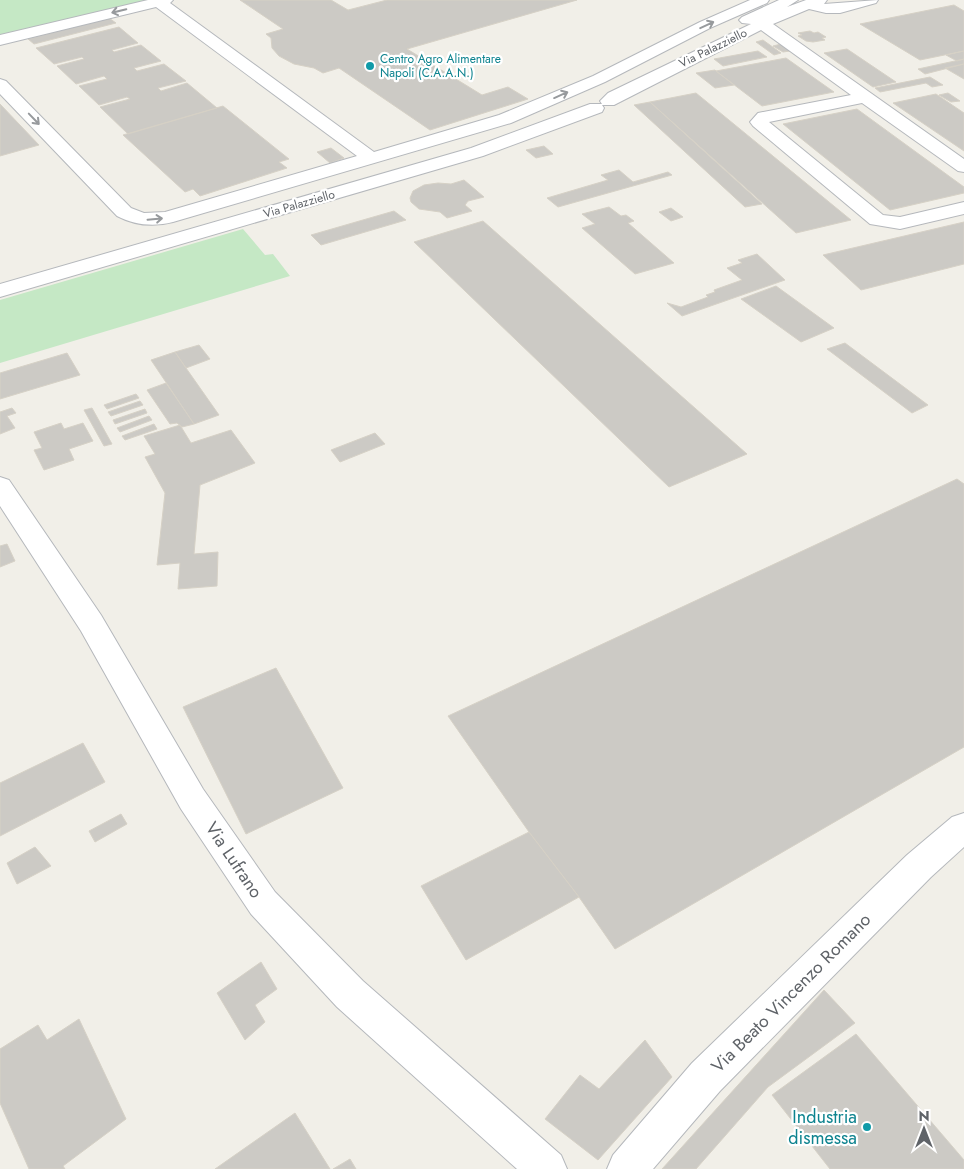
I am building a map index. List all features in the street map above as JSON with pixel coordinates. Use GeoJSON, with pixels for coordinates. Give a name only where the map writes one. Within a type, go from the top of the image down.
{"type":"FeatureCollection","features":[{"type":"Feature","properties":{"kind":"street"},"geometry":{"type":"LineString","coordinates":[[0,84],[124,212],[135,218],[166,218],[372,159],[524,112],[762,0]]}},
{"type":"Feature","properties":{"kind":"street","name":"Via Palazziello"},"geometry":{"type":"LineString","coordinates":[[0,278],[499,134],[602,102],[752,18],[791,0]]}},
{"type":"Feature","properties":{"kind":"street"},"geometry":{"type":"LineString","coordinates":[[814,2],[824,9],[834,10],[871,0]]}},
{"type":"Feature","properties":{"kind":"street"},"geometry":{"type":"LineString","coordinates":[[0,40],[163,1],[372,159]]}},
{"type":"Feature","properties":{"kind":"street","name":"Via Palazziello"},"geometry":{"type":"LineString","coordinates":[[0,291],[477,152],[602,102],[762,24],[814,2]]}},
{"type":"Feature","properties":{"kind":"street"},"geometry":{"type":"LineString","coordinates":[[762,24],[964,167]]}},
{"type":"Feature","properties":{"kind":"street"},"geometry":{"type":"LineString","coordinates":[[865,97],[764,117],[759,122],[877,220],[900,223],[964,208]]}},
{"type":"Feature","properties":{"kind":"street"},"geometry":{"type":"LineString","coordinates":[[602,102],[622,98],[626,111]]}},
{"type":"Feature","properties":{"kind":"street","name":"Via Lufrano"},"geometry":{"type":"LineString","coordinates":[[0,486],[91,624],[192,799],[262,903],[350,994],[547,1169]]}},
{"type":"Feature","properties":{"kind":"street","name":"Via Beato Vincenzo Romano"},"geometry":{"type":"LineString","coordinates":[[627,1169],[706,1077],[919,866],[964,827]]}},
{"type":"Feature","properties":{"kind":"green space"},"geometry":{"type":"Polygon","coordinates":[[[0,0],[148,0],[0,36],[0,0]]]}},
{"type":"Feature","properties":{"kind":"green space"},"geometry":{"type":"Polygon","coordinates":[[[243,229],[265,255],[273,254],[290,276],[0,363],[0,300],[243,229]]]}},
{"type":"Feature","properties":{"kind":"building","name":"Centro Agro Alimentare Napoli (C.A.A.N.)"},"geometry":{"type":"Polygon","coordinates":[[[240,0],[331,0],[348,10],[387,0],[577,0],[407,49],[482,95],[508,87],[528,99],[430,130],[339,68],[323,73],[314,68],[294,64],[279,56],[272,48],[271,38],[266,34],[283,29],[240,0]]]}},
{"type":"Feature","properties":{"kind":"building"},"geometry":{"type":"Polygon","coordinates":[[[954,5],[964,11],[964,51],[920,60],[860,24],[954,5]]]}},
{"type":"Feature","properties":{"kind":"building"},"geometry":{"type":"Polygon","coordinates":[[[109,18],[116,23],[34,44],[28,39],[109,18]]]}},
{"type":"Feature","properties":{"kind":"building"},"geometry":{"type":"Polygon","coordinates":[[[119,27],[138,43],[112,50],[114,52],[141,45],[161,61],[134,68],[137,71],[164,64],[186,81],[158,88],[161,91],[187,83],[217,108],[128,134],[100,107],[130,99],[127,97],[99,105],[79,86],[107,79],[104,76],[76,84],[57,66],[84,59],[82,57],[54,64],[36,48],[119,27]]]}},
{"type":"Feature","properties":{"kind":"building"},"geometry":{"type":"Polygon","coordinates":[[[818,32],[826,37],[822,38],[825,40],[806,41],[798,36],[802,35],[798,33],[818,32]]]}},
{"type":"Feature","properties":{"kind":"building"},"geometry":{"type":"Polygon","coordinates":[[[763,40],[781,53],[774,55],[756,42],[763,40]]]}},
{"type":"Feature","properties":{"kind":"building"},"geometry":{"type":"Polygon","coordinates":[[[781,44],[790,51],[783,52],[773,46],[781,44]]]}},
{"type":"Feature","properties":{"kind":"building"},"geometry":{"type":"Polygon","coordinates":[[[847,49],[896,82],[873,87],[824,53],[847,49]]]}},
{"type":"Feature","properties":{"kind":"building"},"geometry":{"type":"Polygon","coordinates":[[[758,51],[767,57],[723,66],[714,59],[758,51]]]}},
{"type":"Feature","properties":{"kind":"building"},"geometry":{"type":"Polygon","coordinates":[[[964,51],[964,59],[957,61],[946,55],[964,51]]]}},
{"type":"Feature","properties":{"kind":"building"},"geometry":{"type":"Polygon","coordinates":[[[786,58],[834,92],[762,106],[716,71],[786,58]]]}},
{"type":"Feature","properties":{"kind":"building"},"geometry":{"type":"Polygon","coordinates":[[[964,59],[964,64],[925,74],[918,69],[964,59]]]}},
{"type":"Feature","properties":{"kind":"building"},"geometry":{"type":"Polygon","coordinates":[[[964,64],[964,79],[945,68],[964,64]]]}},
{"type":"Feature","properties":{"kind":"building"},"geometry":{"type":"Polygon","coordinates":[[[715,70],[734,85],[715,88],[696,73],[715,70]]]}},
{"type":"Feature","properties":{"kind":"building"},"geometry":{"type":"Polygon","coordinates":[[[930,77],[943,85],[932,87],[926,83],[880,92],[875,88],[930,77]]]}},
{"type":"Feature","properties":{"kind":"building"},"geometry":{"type":"Polygon","coordinates":[[[696,93],[851,220],[796,233],[650,102],[696,93]]]}},
{"type":"Feature","properties":{"kind":"building"},"geometry":{"type":"Polygon","coordinates":[[[948,93],[960,101],[951,102],[939,95],[948,93]]]}},
{"type":"Feature","properties":{"kind":"building"},"geometry":{"type":"Polygon","coordinates":[[[936,94],[964,113],[964,151],[893,103],[936,94]]]}},
{"type":"Feature","properties":{"kind":"building"},"geometry":{"type":"Polygon","coordinates":[[[650,102],[762,204],[745,207],[634,105],[650,102]]]}},
{"type":"Feature","properties":{"kind":"building"},"geometry":{"type":"Polygon","coordinates":[[[0,104],[39,145],[0,156],[0,104]]]}},
{"type":"Feature","properties":{"kind":"building"},"geometry":{"type":"Polygon","coordinates":[[[223,106],[289,159],[279,162],[287,168],[200,196],[193,189],[185,192],[123,135],[223,106]]]}},
{"type":"Feature","properties":{"kind":"building"},"geometry":{"type":"Polygon","coordinates":[[[857,109],[964,187],[964,193],[890,210],[783,124],[857,109]]]}},
{"type":"Feature","properties":{"kind":"building"},"geometry":{"type":"Polygon","coordinates":[[[544,146],[553,154],[536,158],[526,150],[544,146]]]}},
{"type":"Feature","properties":{"kind":"building"},"geometry":{"type":"Polygon","coordinates":[[[331,148],[344,158],[330,163],[317,152],[331,148]]]}},
{"type":"Feature","properties":{"kind":"building"},"geometry":{"type":"Polygon","coordinates":[[[619,170],[633,182],[668,172],[672,175],[558,207],[547,198],[608,180],[601,175],[619,170]]]}},
{"type":"Feature","properties":{"kind":"building"},"geometry":{"type":"Polygon","coordinates":[[[464,180],[484,197],[468,201],[465,205],[472,211],[447,218],[440,212],[419,209],[411,202],[410,198],[413,191],[424,185],[451,184],[464,180]]]}},
{"type":"Feature","properties":{"kind":"building"},"geometry":{"type":"Polygon","coordinates":[[[609,207],[621,216],[626,215],[634,221],[628,223],[674,263],[635,274],[582,228],[595,224],[582,214],[609,207]]]}},
{"type":"Feature","properties":{"kind":"building"},"geometry":{"type":"Polygon","coordinates":[[[671,208],[683,217],[671,221],[659,212],[671,208]]]}},
{"type":"Feature","properties":{"kind":"building"},"geometry":{"type":"Polygon","coordinates":[[[394,211],[406,220],[321,245],[311,235],[394,211]]]}},
{"type":"Feature","properties":{"kind":"building"},"geometry":{"type":"Polygon","coordinates":[[[483,221],[747,454],[669,487],[414,242],[483,221]]]}},
{"type":"Feature","properties":{"kind":"building"},"geometry":{"type":"Polygon","coordinates":[[[964,222],[964,264],[861,290],[823,255],[964,222]]]}},
{"type":"Feature","properties":{"kind":"building"},"geometry":{"type":"Polygon","coordinates":[[[757,254],[785,280],[682,316],[667,303],[681,307],[708,297],[706,295],[715,292],[714,290],[742,280],[727,268],[742,263],[738,260],[757,254]]]}},
{"type":"Feature","properties":{"kind":"building"},"geometry":{"type":"Polygon","coordinates":[[[776,286],[834,328],[801,342],[741,299],[776,286]]]}},
{"type":"Feature","properties":{"kind":"building"},"geometry":{"type":"Polygon","coordinates":[[[845,343],[928,405],[912,413],[827,349],[845,343]]]}},
{"type":"Feature","properties":{"kind":"building"},"geometry":{"type":"Polygon","coordinates":[[[199,345],[210,359],[186,368],[175,352],[199,345]]]}},
{"type":"Feature","properties":{"kind":"building"},"geometry":{"type":"Polygon","coordinates":[[[175,352],[219,415],[194,424],[151,360],[175,352]]]}},
{"type":"Feature","properties":{"kind":"building"},"geometry":{"type":"Polygon","coordinates":[[[67,353],[80,375],[0,399],[0,373],[67,353]]]}},
{"type":"Feature","properties":{"kind":"building"},"geometry":{"type":"Polygon","coordinates":[[[166,383],[194,424],[182,427],[177,423],[170,424],[147,390],[166,383]]]}},
{"type":"Feature","properties":{"kind":"building"},"geometry":{"type":"Polygon","coordinates":[[[136,394],[139,398],[107,409],[104,405],[136,394]]]}},
{"type":"Feature","properties":{"kind":"building"},"geometry":{"type":"Polygon","coordinates":[[[140,401],[143,405],[111,416],[108,412],[140,401]]]}},
{"type":"Feature","properties":{"kind":"building"},"geometry":{"type":"Polygon","coordinates":[[[12,408],[16,413],[7,416],[15,428],[0,434],[0,412],[12,408]]]}},
{"type":"Feature","properties":{"kind":"building"},"geometry":{"type":"Polygon","coordinates":[[[92,408],[112,444],[104,446],[84,410],[92,408]]]}},
{"type":"Feature","properties":{"kind":"building"},"geometry":{"type":"Polygon","coordinates":[[[145,409],[147,413],[115,424],[113,420],[145,409]]]}},
{"type":"Feature","properties":{"kind":"building"},"geometry":{"type":"Polygon","coordinates":[[[149,416],[152,420],[120,432],[117,428],[149,416]]]}},
{"type":"Feature","properties":{"kind":"building"},"geometry":{"type":"Polygon","coordinates":[[[61,423],[64,429],[83,423],[93,441],[69,449],[74,460],[44,470],[34,450],[42,448],[34,432],[61,423]]]}},
{"type":"Feature","properties":{"kind":"building"},"geometry":{"type":"Polygon","coordinates":[[[154,424],[157,429],[125,440],[122,436],[154,424]]]}},
{"type":"Feature","properties":{"kind":"building"},"geometry":{"type":"Polygon","coordinates":[[[180,425],[191,443],[231,430],[255,463],[200,485],[194,554],[218,552],[217,586],[178,589],[180,563],[157,565],[165,493],[145,457],[155,454],[144,436],[180,425]]]}},
{"type":"Feature","properties":{"kind":"building"},"geometry":{"type":"Polygon","coordinates":[[[375,433],[385,444],[340,462],[331,450],[375,433]]]}},
{"type":"Feature","properties":{"kind":"building"},"geometry":{"type":"Polygon","coordinates":[[[957,479],[964,484],[964,747],[615,949],[579,897],[529,832],[448,716],[957,479]]]}},
{"type":"Feature","properties":{"kind":"building"},"geometry":{"type":"Polygon","coordinates":[[[7,544],[15,561],[0,567],[0,546],[7,544]]]}},
{"type":"Feature","properties":{"kind":"building"},"geometry":{"type":"Polygon","coordinates":[[[276,668],[343,788],[246,834],[183,707],[276,668]]]}},
{"type":"Feature","properties":{"kind":"building"},"geometry":{"type":"Polygon","coordinates":[[[83,743],[105,782],[0,836],[0,783],[83,743]]]}},
{"type":"Feature","properties":{"kind":"building"},"geometry":{"type":"Polygon","coordinates":[[[121,814],[127,824],[95,842],[89,831],[121,814]]]}},
{"type":"Feature","properties":{"kind":"building"},"geometry":{"type":"Polygon","coordinates":[[[529,832],[579,897],[466,960],[421,886],[529,832]]]}},
{"type":"Feature","properties":{"kind":"building"},"geometry":{"type":"Polygon","coordinates":[[[35,847],[51,866],[17,884],[7,863],[35,847]]]}},
{"type":"Feature","properties":{"kind":"building"},"geometry":{"type":"Polygon","coordinates":[[[261,962],[277,989],[255,1005],[265,1022],[245,1040],[217,993],[261,962]]]}},
{"type":"Feature","properties":{"kind":"building"},"geometry":{"type":"Polygon","coordinates":[[[824,990],[855,1023],[768,1087],[696,1169],[662,1169],[824,990]]]}},
{"type":"Feature","properties":{"kind":"building"},"geometry":{"type":"Polygon","coordinates":[[[79,1019],[126,1119],[63,1166],[65,1169],[29,1169],[0,1103],[0,1049],[38,1025],[47,1040],[79,1019]]]}},
{"type":"Feature","properties":{"kind":"building","name":"Industria dismessa"},"geometry":{"type":"Polygon","coordinates":[[[856,1034],[964,1160],[964,1169],[830,1169],[772,1095],[856,1034]]]}},
{"type":"Feature","properties":{"kind":"building"},"geometry":{"type":"Polygon","coordinates":[[[645,1040],[672,1077],[598,1160],[545,1119],[580,1075],[599,1089],[645,1040]]]}},
{"type":"Feature","properties":{"kind":"building"},"geometry":{"type":"Polygon","coordinates":[[[295,1113],[330,1169],[215,1169],[295,1113]]]}},
{"type":"Feature","properties":{"kind":"building"},"geometry":{"type":"Polygon","coordinates":[[[350,1159],[356,1169],[333,1169],[350,1159]]]}},
{"type":"Feature","properties":{"kind":"place","name":"Centro Agro Alimentare Napoli (C.A.A.N.)"},"geometry":{"type":"Point","coordinates":[370,66]}},
{"type":"Feature","properties":{"kind":"place","name":"Industria dismessa"},"geometry":{"type":"Point","coordinates":[867,1127]}}]}
